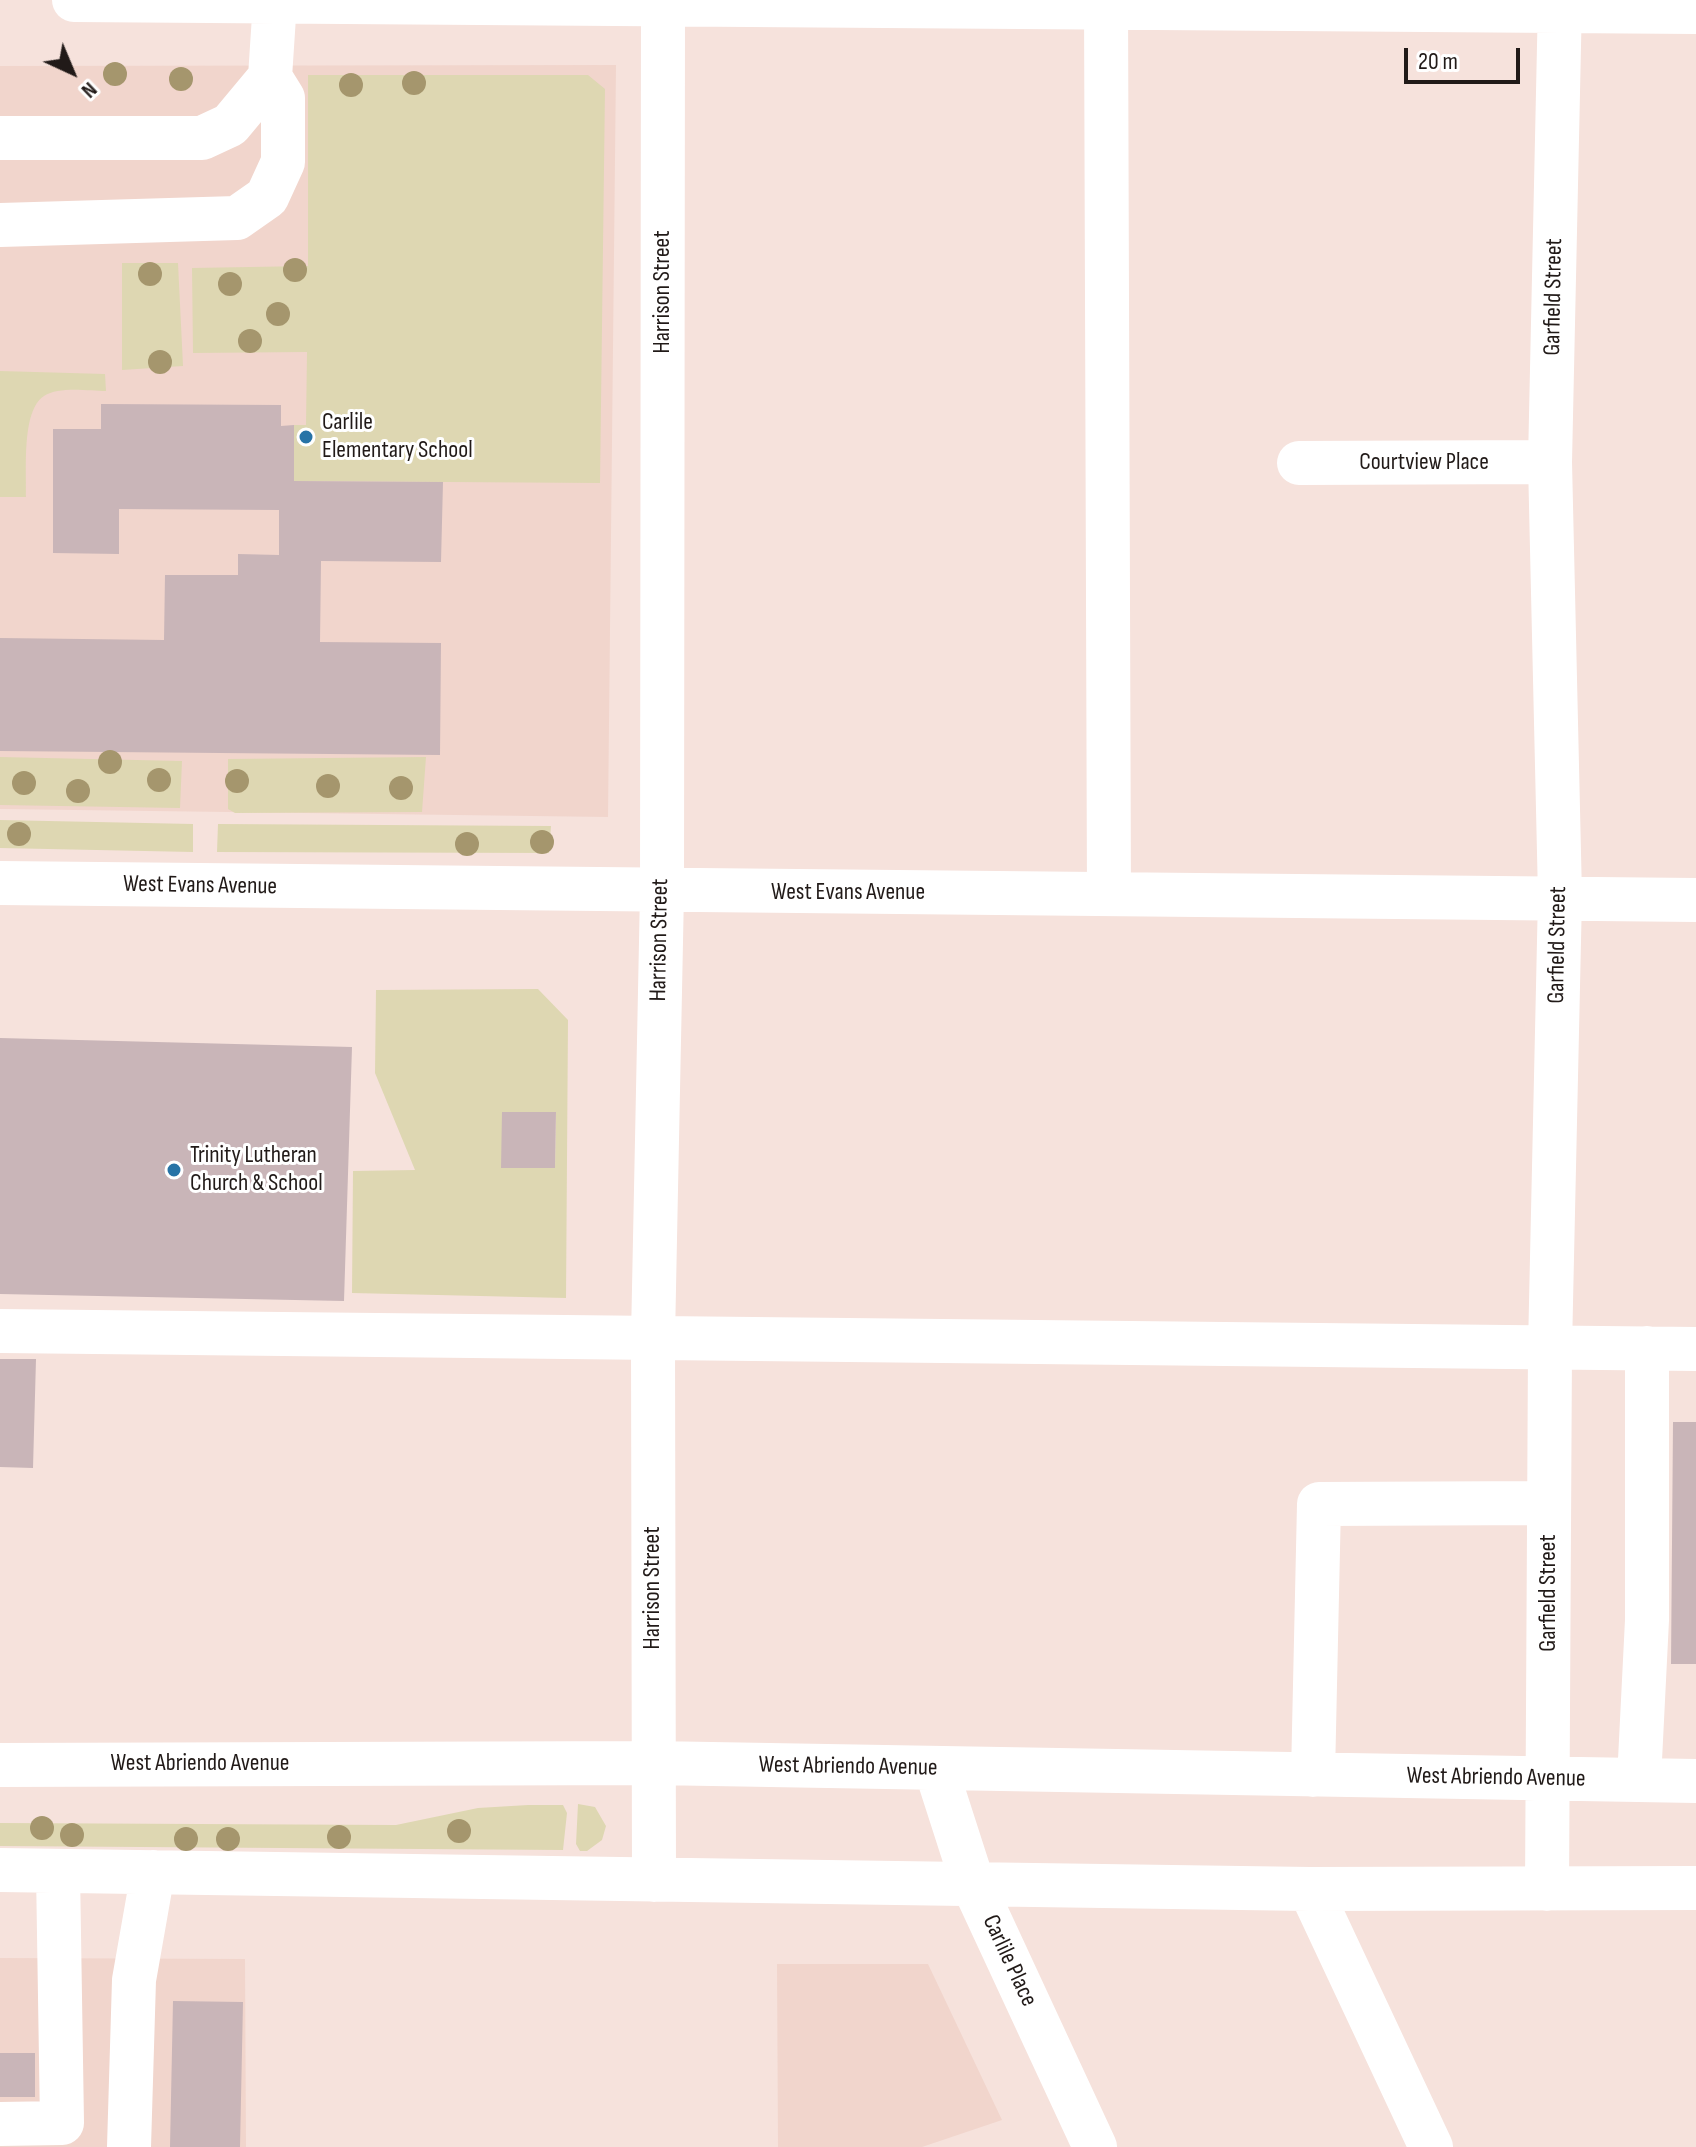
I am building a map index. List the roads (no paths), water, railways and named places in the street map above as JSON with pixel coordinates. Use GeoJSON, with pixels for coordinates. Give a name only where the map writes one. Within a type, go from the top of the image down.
{"type":"FeatureCollection","features":[{"type":"Feature","properties":{"kind":"street"},"geometry":{"type":"LineString","coordinates":[[74,0],[1560,7],[1696,12]]}},
{"type":"Feature","properties":{"kind":"street"},"geometry":{"type":"LineString","coordinates":[[0,225],[237,218],[267,197],[283,162],[283,98],[270,77],[275,1]]}},
{"type":"Feature","properties":{"kind":"street","name":"Harrison Street"},"geometry":{"type":"LineString","coordinates":[[654,1880],[653,1338],[662,892],[663,2]]}},
{"type":"Feature","properties":{"kind":"street"},"geometry":{"type":"LineString","coordinates":[[1106,4],[1109,894]]}},
{"type":"Feature","properties":{"kind":"street","name":"Garfield Street"},"geometry":{"type":"LineString","coordinates":[[1547,1889],[1550,1348],[1560,896],[1550,462],[1560,7]]}},
{"type":"Feature","properties":{"kind":"street"},"geometry":{"type":"LineString","coordinates":[[0,138],[202,138],[230,125],[270,77]]}},
{"type":"Feature","properties":{"kind":"street","name":"Courtview Place"},"geometry":{"type":"LineString","coordinates":[[1299,463],[1550,462]]}},
{"type":"Feature","properties":{"kind":"street","name":"West Evans Avenue"},"geometry":{"type":"LineString","coordinates":[[0,883],[662,892],[1560,896],[1696,900]]}},
{"type":"Feature","properties":{"kind":"street"},"geometry":{"type":"LineString","coordinates":[[0,1331],[1696,1349]]}},
{"type":"Feature","properties":{"kind":"street"},"geometry":{"type":"LineString","coordinates":[[1639,1780],[1647,1620],[1647,1348]]}},
{"type":"Feature","properties":{"kind":"street"},"geometry":{"type":"LineString","coordinates":[[1313,1775],[1319,1504],[1549,1503]]}},
{"type":"Feature","properties":{"kind":"street","name":"West Abriendo Avenue"},"geometry":{"type":"LineString","coordinates":[[0,1765],[654,1763],[1696,1781]]}},
{"type":"Feature","properties":{"kind":"street","name":"Carlile Place"},"geometry":{"type":"LineString","coordinates":[[936,1769],[973,1884],[1095,2147]]}},
{"type":"Feature","properties":{"kind":"street"},"geometry":{"type":"LineString","coordinates":[[0,1870],[1310,1889],[1696,1888]]}},
{"type":"Feature","properties":{"kind":"street"},"geometry":{"type":"LineString","coordinates":[[0,2124],[62,2123],[58,1871]]}},
{"type":"Feature","properties":{"kind":"street"},"geometry":{"type":"LineString","coordinates":[[129,2147],[134,1980],[153,1872]]}},
{"type":"Feature","properties":{"kind":"street"},"geometry":{"type":"LineString","coordinates":[[1310,1889],[1431,2147]]}},
{"type":"Feature","properties":{"kind":"place","name":"Carlile Elementary School"},"geometry":{"type":"Point","coordinates":[306,437]}},
{"type":"Feature","properties":{"kind":"place","name":"Trinity Lutheran Church & School"},"geometry":{"type":"Point","coordinates":[174,1170]}}]}
